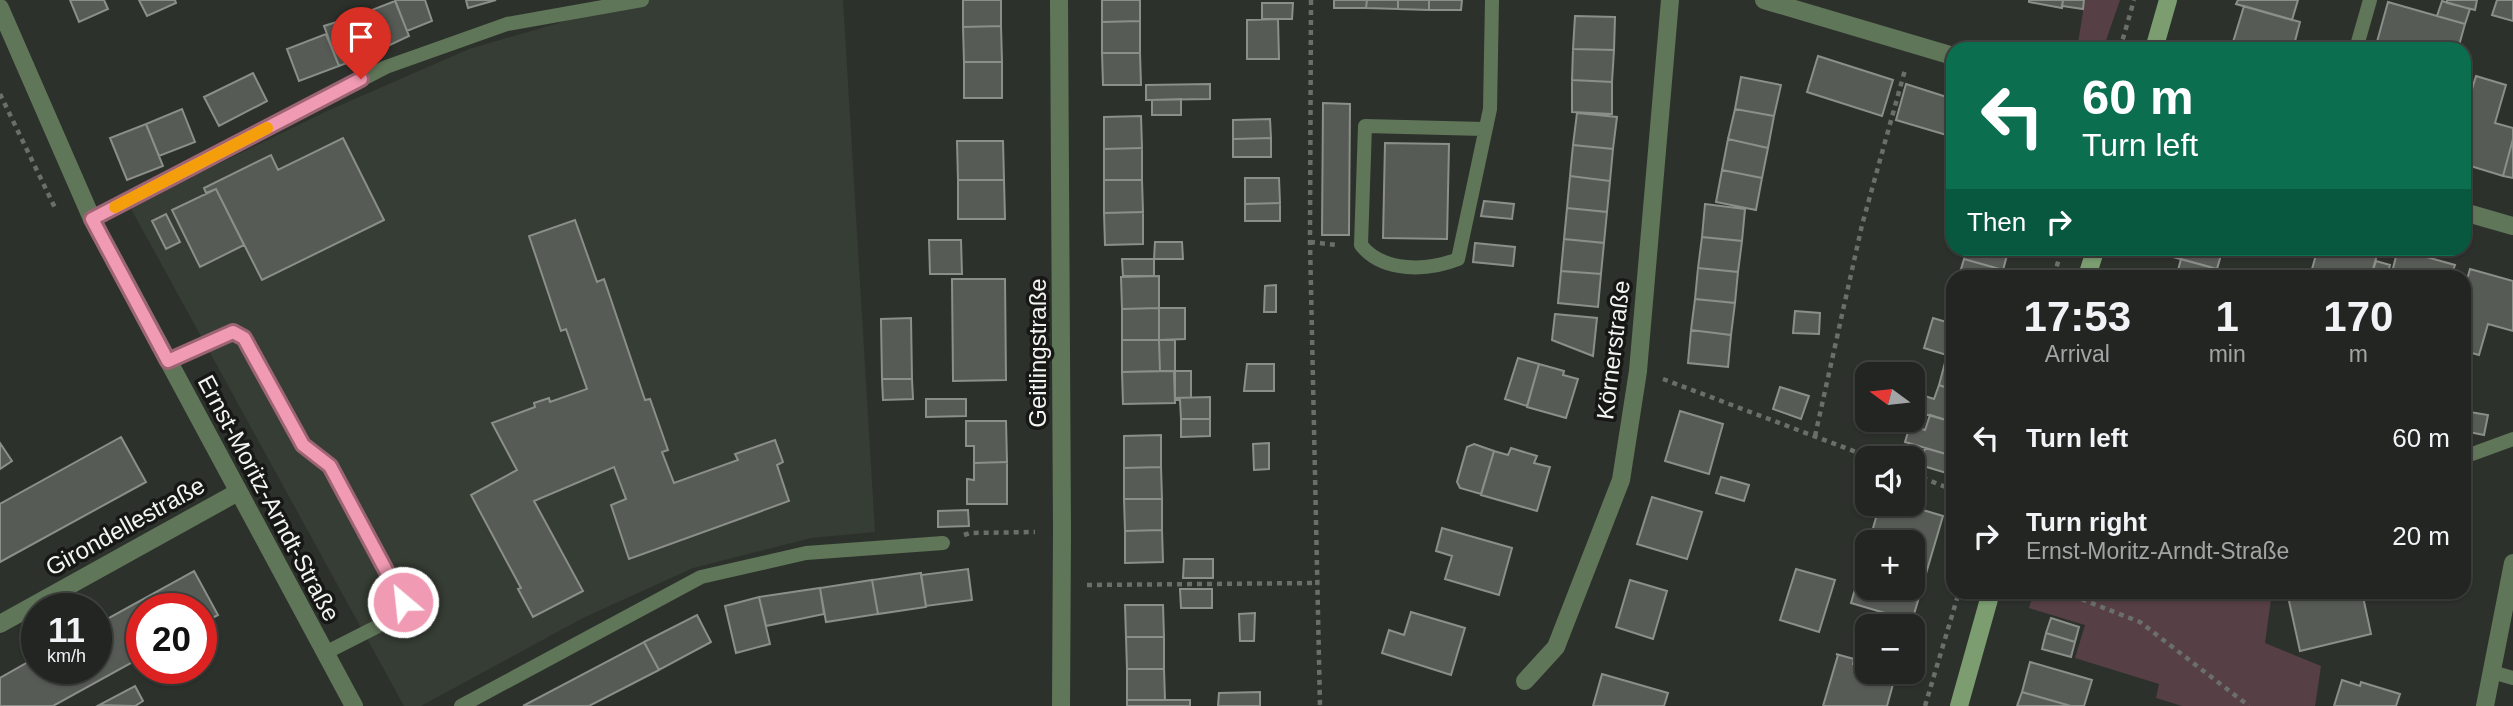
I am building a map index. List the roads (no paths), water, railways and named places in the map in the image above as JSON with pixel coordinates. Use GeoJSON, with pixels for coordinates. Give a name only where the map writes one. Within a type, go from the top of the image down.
{"type":"FeatureCollection","features":[{"type":"Feature","properties":{"kind":"street","name":"Geitlingstraße"},"geometry":{"type":"LineString","coordinates":[[1059,0],[1061,706]]}},
{"type":"Feature","properties":{"kind":"street","name":"Körnerstraße"},"geometry":{"type":"LineString","coordinates":[[1525,681],[1556,647],[1621,480],[1637,370],[1670,0]]}},
{"type":"Feature","properties":{"kind":"street"},"geometry":{"type":"LineString","coordinates":[[1764,0],[1946,54]]}},
{"type":"Feature","properties":{"kind":"street"},"geometry":{"type":"LineString","coordinates":[[2156,42],[2168,0]]}},
{"type":"Feature","properties":{"kind":"street","name":"Ernst-Moritz-Arndt-Straße"},"geometry":{"type":"LineString","coordinates":[[0,8],[92,219],[354,706]]}},
{"type":"Feature","properties":{"kind":"street"},"geometry":{"type":"LineString","coordinates":[[2471,214],[2513,226]]}},
{"type":"Feature","properties":{"kind":"street","name":"Girondellestraße"},"geometry":{"type":"LineString","coordinates":[[0,624],[238,492]]}},
{"type":"Feature","properties":{"kind":"street"},"geometry":{"type":"LineString","coordinates":[[2485,706],[2513,563]]}},
{"type":"Feature","properties":{"kind":"street"},"geometry":{"type":"LineString","coordinates":[[1959,706],[1989,599]]}},
{"type":"Feature","properties":{"kind":"lane"},"geometry":{"type":"LineString","coordinates":[[92,219],[386,66],[508,24],[642,0]]}},
{"type":"Feature","properties":{"kind":"lane"},"geometry":{"type":"LineString","coordinates":[[1485,129],[1365,126],[1361,246],[1369,256],[1397,267],[1440,267],[1458,259],[1490,109],[1492,0]]}},
{"type":"Feature","properties":{"kind":"lane"},"geometry":{"type":"LineString","coordinates":[[2358,42],[2370,0]]}},
{"type":"Feature","properties":{"kind":"lane"},"geometry":{"type":"LineString","coordinates":[[168,361],[233,332],[244,338],[303,445],[330,466],[403,602],[396,617],[325,653]]}},
{"type":"Feature","properties":{"kind":"lane"},"geometry":{"type":"LineString","coordinates":[[2471,454],[2513,439]]}},
{"type":"Feature","properties":{"kind":"lane"},"geometry":{"type":"LineString","coordinates":[[461,706],[701,578],[806,553],[943,543]]}},
{"type":"Feature","properties":{"kind":"lane"},"geometry":{"type":"LineString","coordinates":[[2492,672],[2513,678]]}}]}
